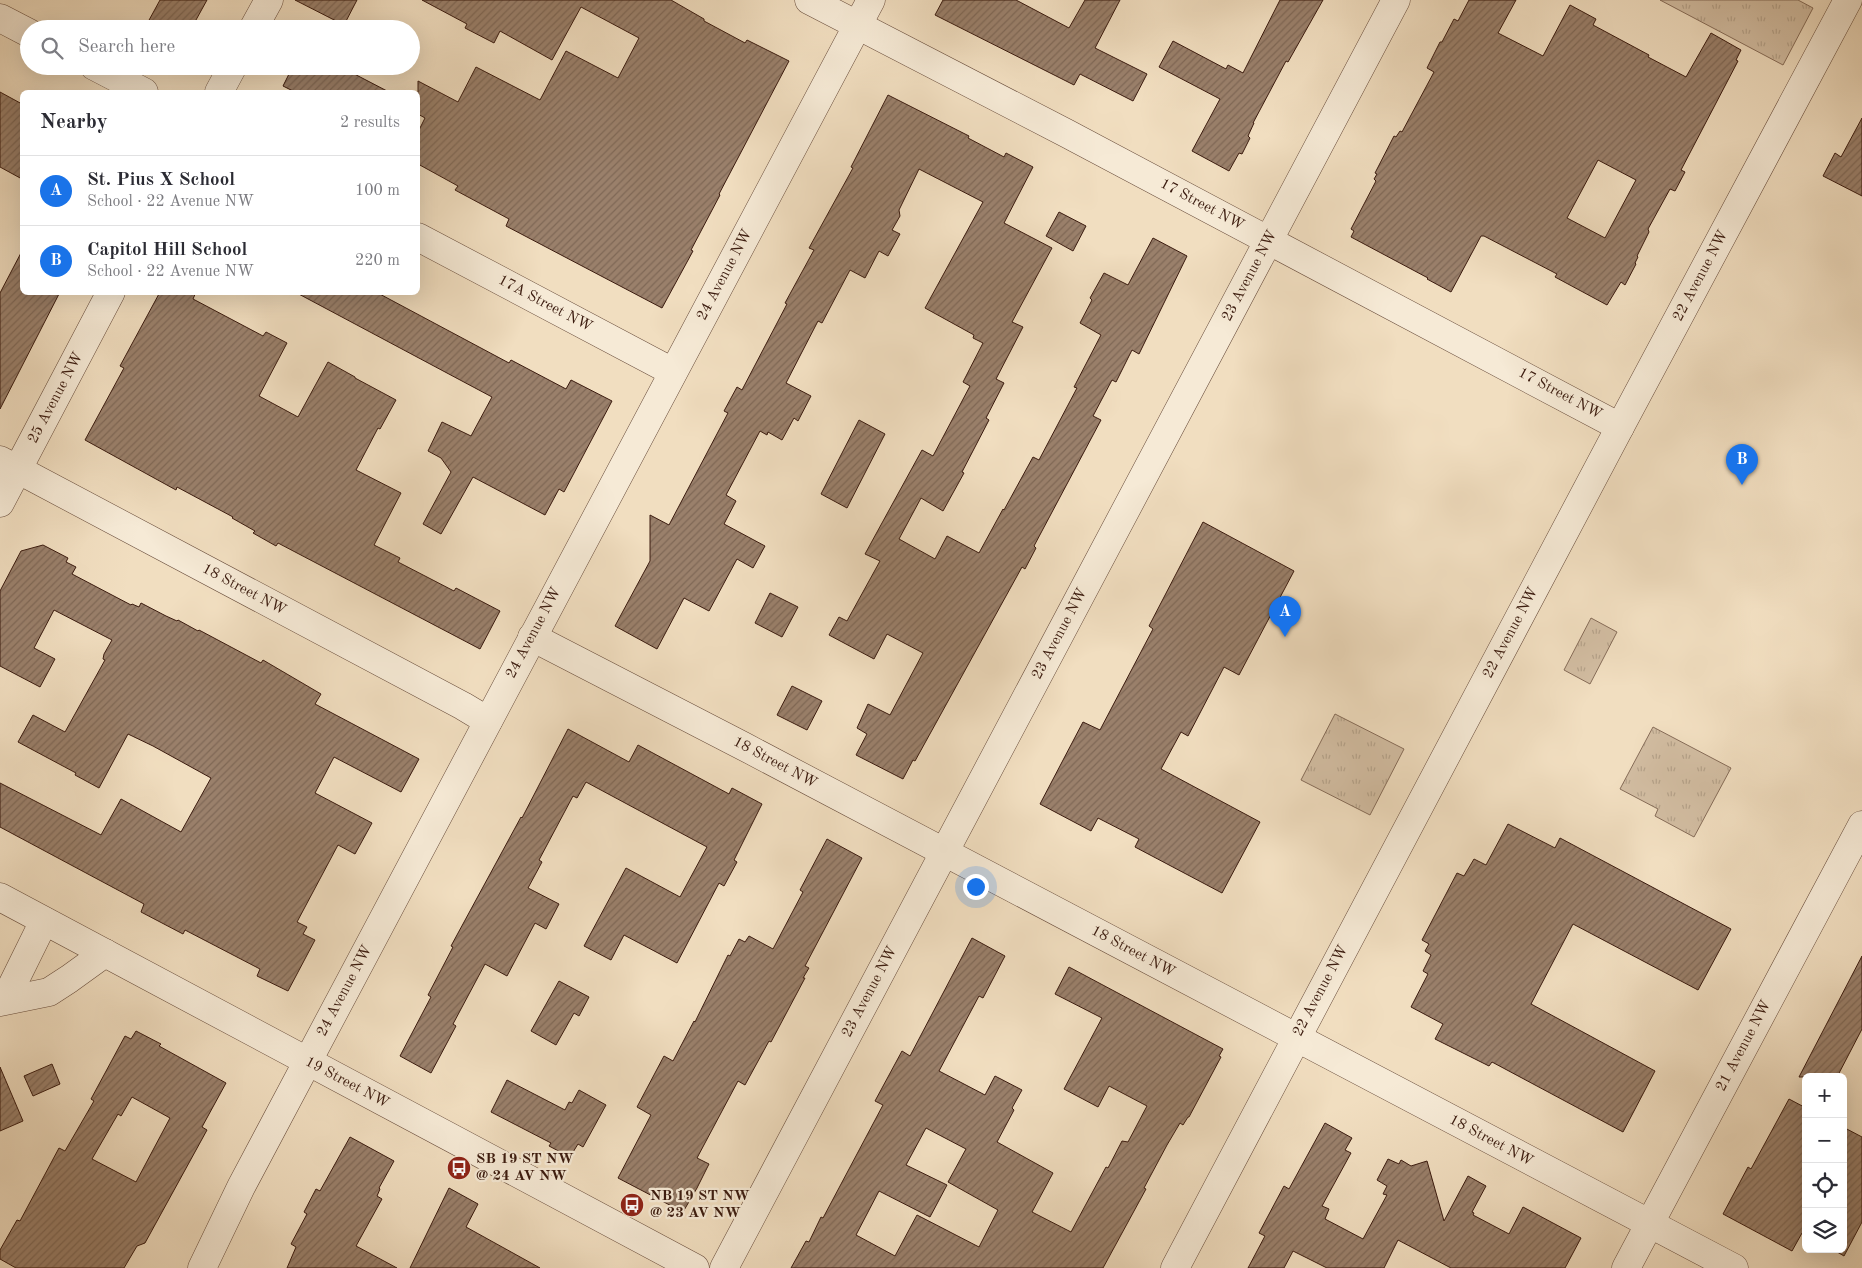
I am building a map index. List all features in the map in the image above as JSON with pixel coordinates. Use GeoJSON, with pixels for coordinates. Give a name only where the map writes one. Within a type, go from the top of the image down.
{"type":"FeatureCollection","features":[{"type":"Feature","properties":{"kind":"street"},"geometry":{"type":"LineString","coordinates":[[258,20],[269,0]]}},
{"type":"Feature","properties":{"kind":"street","name":"17 Street NW"},"geometry":{"type":"LineString","coordinates":[[809,0],[1075,138],[1620,426]]}},
{"type":"Feature","properties":{"kind":"street","name":"24 Avenue NW"},"geometry":{"type":"LineString","coordinates":[[202,1268],[241,1187],[871,0]]}},
{"type":"Feature","properties":{"kind":"street","name":"23 Avenue NW"},"geometry":{"type":"LineString","coordinates":[[724,1268],[1396,0]]}},
{"type":"Feature","properties":{"kind":"street","name":"22 Avenue NW"},"geometry":{"type":"LineString","coordinates":[[1175,1268],[1620,426],[1848,0]]}},
{"type":"Feature","properties":{"kind":"street"},"geometry":{"type":"LineString","coordinates":[[0,18],[20,28]]}},
{"type":"Feature","properties":{"kind":"street"},"geometry":{"type":"LineString","coordinates":[[111,75],[140,90]]}},
{"type":"Feature","properties":{"kind":"street"},"geometry":{"type":"LineString","coordinates":[[221,90],[228,75]]}},
{"type":"Feature","properties":{"kind":"street","name":"17A Street NW"},"geometry":{"type":"LineString","coordinates":[[420,237],[673,372]]}},
{"type":"Feature","properties":{"kind":"street","name":"25 Avenue NW"},"geometry":{"type":"LineString","coordinates":[[0,503],[9,465],[109,295]]}},
{"type":"Feature","properties":{"kind":"street","name":"18 Street NW"},"geometry":{"type":"LineString","coordinates":[[9,465],[488,721]]}},
{"type":"Feature","properties":{"kind":"street","name":"18 Street NW"},"geometry":{"type":"LineString","coordinates":[[532,637],[1734,1268]]}},
{"type":"Feature","properties":{"kind":"street","name":"21 Avenue NW"},"geometry":{"type":"LineString","coordinates":[[1626,1268],[1862,825]]}},
{"type":"Feature","properties":{"kind":"street","name":"19 Street NW"},"geometry":{"type":"LineString","coordinates":[[0,897],[695,1268]]}},
{"type":"Feature","properties":{"kind":"street"},"geometry":{"type":"LineString","coordinates":[[2,1001],[44,921]]}},
{"type":"Feature","properties":{"kind":"street"},"geometry":{"type":"LineString","coordinates":[[2,1001],[48,992],[105,953]]}},
{"type":"Feature","properties":{"kind":"green space"},"geometry":{"type":"Polygon","coordinates":[[[1660,0],[1798,0],[1813,8],[1783,65],[1660,0]]]}},
{"type":"Feature","properties":{"kind":"green space"},"geometry":{"type":"Polygon","coordinates":[[[1591,618],[1617,632],[1590,684],[1564,670],[1591,618]]]}},
{"type":"Feature","properties":{"kind":"green space"},"geometry":{"type":"Polygon","coordinates":[[[1335,714],[1404,749],[1370,815],[1301,780],[1335,714]]]}},
{"type":"Feature","properties":{"kind":"green space"},"geometry":{"type":"Polygon","coordinates":[[[1653,727],[1731,768],[1694,837],[1655,816],[1658,809],[1620,789],[1653,727]]]}},
{"type":"Feature","properties":{"kind":"building"},"geometry":{"type":"Polygon","coordinates":[[[160,0],[207,0],[196,20],[149,20],[160,0]]]}},
{"type":"Feature","properties":{"kind":"building"},"geometry":{"type":"Polygon","coordinates":[[[295,0],[357,0],[347,20],[334,20],[295,0]]]}},
{"type":"Feature","properties":{"kind":"building"},"geometry":{"type":"Polygon","coordinates":[[[422,0],[671,0],[704,19],[704,21],[745,43],[747,40],[789,61],[719,194],[691,250],[693,251],[662,308],[506,226],[509,219],[455,190],[458,186],[420,165],[420,128],[425,118],[420,115],[418,81],[458,102],[476,67],[540,100],[566,51],[618,78],[639,38],[581,7],[552,60],[500,31],[494,43],[465,28],[467,24],[422,0]]]}},
{"type":"Feature","properties":{"kind":"building"},"geometry":{"type":"Polygon","coordinates":[[[943,0],[1016,0],[1069,28],[1085,0],[1120,0],[1095,48],[1147,74],[1133,101],[1080,74],[1074,85],[935,15],[943,0]]]}},
{"type":"Feature","properties":{"kind":"building"},"geometry":{"type":"Polygon","coordinates":[[[1280,0],[1323,0],[1288,62],[1286,61],[1253,123],[1248,136],[1250,138],[1242,154],[1239,153],[1229,171],[1192,151],[1220,99],[1159,67],[1173,41],[1226,69],[1228,65],[1243,73],[1280,0]]]}},
{"type":"Feature","properties":{"kind":"building"},"geometry":{"type":"Polygon","coordinates":[[[1469,0],[1516,0],[1498,33],[1543,56],[1570,5],[1596,19],[1593,25],[1686,77],[1711,33],[1741,50],[1736,60],[1738,61],[1681,170],[1685,172],[1675,191],[1670,189],[1648,229],[1649,232],[1637,256],[1636,264],[1625,285],[1621,282],[1607,305],[1555,277],[1557,274],[1484,236],[1481,236],[1451,292],[1351,237],[1354,231],[1351,229],[1376,181],[1374,179],[1377,174],[1375,173],[1394,136],[1396,137],[1400,131],[1402,132],[1434,72],[1427,68],[1454,19],[1458,21],[1469,0]],[[1598,160],[1567,218],[1605,238],[1636,180],[1598,160]]]}},
{"type":"Feature","properties":{"kind":"building"},"geometry":{"type":"Polygon","coordinates":[[[288,75],[356,75],[385,90],[291,90],[283,86],[288,75]]]}},
{"type":"Feature","properties":{"kind":"building"},"geometry":{"type":"Polygon","coordinates":[[[0,92],[20,103],[20,178],[0,167],[0,92]]]}},
{"type":"Feature","properties":{"kind":"building"},"geometry":{"type":"Polygon","coordinates":[[[888,95],[969,136],[968,138],[1004,157],[1006,153],[1033,167],[1004,223],[1052,248],[1012,322],[1023,327],[996,379],[1004,383],[986,418],[989,420],[962,472],[964,473],[943,511],[921,498],[899,539],[935,559],[947,536],[979,553],[1033,457],[1039,460],[1077,388],[1074,387],[1101,335],[1080,323],[1092,300],[1090,298],[1104,273],[1128,285],[1153,238],[1187,256],[1139,354],[1132,350],[1116,382],[1112,380],[1093,416],[1101,420],[1034,546],[1036,548],[1025,569],[1022,567],[915,761],[913,760],[903,779],[856,755],[867,734],[857,728],[868,704],[890,715],[923,653],[887,634],[874,659],[829,635],[839,617],[847,621],[880,561],[865,554],[922,450],[933,456],[970,386],[963,382],[983,343],[973,338],[974,335],[925,308],[983,202],[919,169],[899,210],[900,216],[892,230],[900,234],[888,256],[879,251],[865,278],[850,270],[822,323],[818,321],[786,383],[811,396],[798,421],[794,418],[782,440],[768,432],[767,435],[760,431],[726,495],[736,501],[724,524],[765,546],[753,568],[737,559],[709,611],[684,598],[657,649],[615,626],[650,561],[650,515],[669,525],[728,413],[724,411],[737,387],[742,390],[787,304],[785,303],[814,250],[809,248],[853,168],[851,167],[888,95]]]}},
{"type":"Feature","properties":{"kind":"building"},"geometry":{"type":"Polygon","coordinates":[[[1862,118],[1862,196],[1823,176],[1835,153],[1841,157],[1862,118]]]}},
{"type":"Feature","properties":{"kind":"building"},"geometry":{"type":"Polygon","coordinates":[[[1059,212],[1086,226],[1073,251],[1046,236],[1059,212]]]}},
{"type":"Feature","properties":{"kind":"building"},"geometry":{"type":"Polygon","coordinates":[[[20,255],[20,295],[58,295],[0,409],[0,293],[20,255]]]}},
{"type":"Feature","properties":{"kind":"building"},"geometry":{"type":"Polygon","coordinates":[[[158,295],[195,295],[193,299],[263,336],[266,332],[287,343],[259,396],[298,417],[328,362],[396,400],[380,429],[378,428],[356,470],[401,493],[374,545],[400,558],[398,562],[454,591],[456,588],[500,611],[480,649],[278,543],[276,546],[253,533],[255,531],[233,517],[177,487],[176,490],[85,440],[124,368],[120,366],[158,295]]]}},
{"type":"Feature","properties":{"kind":"building"},"geometry":{"type":"Polygon","coordinates":[[[301,295],[382,295],[509,363],[511,360],[566,389],[571,380],[612,401],[564,492],[559,489],[545,515],[473,477],[441,534],[423,524],[451,472],[441,458],[428,451],[442,422],[471,436],[492,397],[301,295]]]}},
{"type":"Feature","properties":{"kind":"building"},"geometry":{"type":"Polygon","coordinates":[[[859,420],[885,434],[847,508],[821,494],[859,420]]]}},
{"type":"Feature","properties":{"kind":"building"},"geometry":{"type":"Polygon","coordinates":[[[1203,522],[1294,571],[1239,675],[1224,667],[1188,736],[1181,732],[1161,769],[1260,822],[1222,893],[1135,847],[1139,839],[1098,818],[1091,831],[1040,804],[1083,722],[1100,730],[1153,629],[1149,626],[1203,522]]]}},
{"type":"Feature","properties":{"kind":"building"},"geometry":{"type":"Polygon","coordinates":[[[43,545],[68,558],[66,562],[76,567],[72,574],[131,605],[139,607],[141,603],[199,630],[261,663],[263,660],[321,694],[315,704],[419,759],[401,792],[334,757],[315,793],[372,823],[355,854],[338,845],[297,922],[307,927],[303,934],[315,940],[288,991],[257,976],[260,969],[185,930],[183,934],[141,912],[144,904],[0,827],[0,783],[101,835],[121,799],[181,832],[211,778],[128,734],[99,788],[75,775],[76,773],[18,742],[33,715],[65,732],[105,660],[103,659],[104,654],[112,640],[54,610],[34,648],[55,659],[40,687],[0,666],[0,591],[21,551],[43,545]]]}},
{"type":"Feature","properties":{"kind":"building"},"geometry":{"type":"Polygon","coordinates":[[[770,593],[798,607],[782,637],[755,623],[770,593]]]}},
{"type":"Feature","properties":{"kind":"building"},"geometry":{"type":"Polygon","coordinates":[[[792,686],[822,701],[807,730],[777,715],[792,686]]]}},
{"type":"Feature","properties":{"kind":"building"},"geometry":{"type":"Polygon","coordinates":[[[568,729],[629,762],[638,745],[729,794],[732,788],[762,804],[734,860],[737,862],[724,886],[719,883],[677,963],[624,935],[611,960],[584,946],[626,868],[680,897],[707,847],[586,782],[577,798],[573,796],[539,860],[542,862],[528,888],[559,904],[546,929],[535,923],[507,976],[485,964],[453,1024],[456,1026],[431,1073],[400,1056],[431,997],[428,995],[453,947],[451,946],[522,818],[568,729]]]}},
{"type":"Feature","properties":{"kind":"building"},"geometry":{"type":"Polygon","coordinates":[[[1508,824],[1555,848],[1560,838],[1731,929],[1698,990],[1573,924],[1531,1004],[1655,1071],[1623,1132],[1492,1062],[1489,1066],[1435,1039],[1443,1024],[1411,1007],[1428,974],[1423,971],[1431,955],[1425,951],[1429,944],[1422,940],[1457,873],[1464,876],[1474,859],[1486,865],[1508,824]]]}},
{"type":"Feature","properties":{"kind":"building"},"geometry":{"type":"Polygon","coordinates":[[[827,839],[862,858],[805,966],[809,968],[803,978],[805,978],[771,1042],[769,1041],[745,1085],[738,1081],[697,1158],[709,1164],[683,1212],[618,1178],[651,1115],[637,1107],[664,1056],[673,1061],[695,1022],[728,955],[730,956],[739,939],[745,942],[749,936],[773,949],[803,892],[800,890],[827,839]]]}},
{"type":"Feature","properties":{"kind":"building"},"geometry":{"type":"Polygon","coordinates":[[[972,938],[1005,956],[983,998],[979,996],[939,1071],[985,1095],[995,1076],[1022,1090],[997,1142],[1053,1173],[1032,1212],[1071,1232],[1106,1167],[1108,1168],[1122,1141],[1128,1142],[1147,1106],[1109,1086],[1098,1107],[1064,1089],[1102,1018],[1055,994],[1069,967],[1223,1049],[1219,1056],[1221,1057],[1189,1117],[1183,1125],[1180,1123],[1167,1145],[1144,1188],[1146,1189],[1103,1268],[791,1268],[806,1241],[809,1242],[821,1217],[823,1218],[883,1105],[875,1101],[902,1051],[910,1056],[972,938]],[[926,1128],[906,1165],[947,1185],[930,1217],[879,1191],[856,1235],[895,1256],[917,1215],[979,1247],[998,1210],[948,1182],[966,1149],[926,1128]]]}},
{"type":"Feature","properties":{"kind":"building"},"geometry":{"type":"Polygon","coordinates":[[[1862,956],[1862,1029],[1839,1073],[1802,1073],[1802,1077],[1799,1077],[1862,956]]]}},
{"type":"Feature","properties":{"kind":"building"},"geometry":{"type":"Polygon","coordinates":[[[559,981],[589,997],[579,1016],[574,1013],[556,1045],[531,1031],[559,981]]]}},
{"type":"Feature","properties":{"kind":"building"},"geometry":{"type":"Polygon","coordinates":[[[136,1031],[226,1083],[202,1127],[207,1130],[145,1243],[137,1246],[124,1268],[16,1268],[0,1259],[0,1250],[17,1220],[20,1221],[59,1148],[65,1151],[94,1101],[91,1099],[125,1036],[131,1039],[136,1031]],[[132,1097],[121,1116],[118,1114],[92,1159],[136,1182],[170,1118],[132,1097]]]}},
{"type":"Feature","properties":{"kind":"building"},"geometry":{"type":"Polygon","coordinates":[[[52,1064],[60,1084],[33,1096],[24,1076],[52,1064]]]}},
{"type":"Feature","properties":{"kind":"building"},"geometry":{"type":"Polygon","coordinates":[[[0,1067],[23,1121],[0,1131],[0,1067]]]}},
{"type":"Feature","properties":{"kind":"building"},"geometry":{"type":"Polygon","coordinates":[[[507,1080],[565,1110],[569,1102],[572,1103],[579,1090],[606,1105],[583,1147],[578,1144],[570,1157],[549,1146],[551,1143],[491,1112],[507,1080]]]}},
{"type":"Feature","properties":{"kind":"building"},"geometry":{"type":"Polygon","coordinates":[[[1789,1099],[1802,1106],[1802,1233],[1792,1251],[1723,1214],[1748,1167],[1751,1169],[1789,1099]]]}},
{"type":"Feature","properties":{"kind":"building"},"geometry":{"type":"Polygon","coordinates":[[[1325,1123],[1352,1138],[1345,1150],[1351,1153],[1322,1206],[1329,1209],[1325,1219],[1363,1239],[1387,1195],[1383,1194],[1387,1186],[1377,1180],[1388,1159],[1399,1164],[1401,1160],[1411,1166],[1427,1161],[1444,1221],[1468,1176],[1486,1186],[1472,1212],[1474,1213],[1473,1215],[1509,1234],[1523,1207],[1581,1238],[1565,1268],[1451,1268],[1398,1240],[1384,1268],[1327,1268],[1293,1251],[1284,1268],[1248,1268],[1265,1236],[1259,1233],[1284,1186],[1289,1189],[1325,1123]]]}},
{"type":"Feature","properties":{"kind":"building"},"geometry":{"type":"Polygon","coordinates":[[[1847,1129],[1862,1137],[1862,1222],[1847,1250],[1847,1129]]]}},
{"type":"Feature","properties":{"kind":"building"},"geometry":{"type":"Polygon","coordinates":[[[350,1137],[394,1161],[379,1188],[377,1196],[382,1199],[356,1246],[397,1268],[287,1268],[296,1247],[291,1244],[307,1214],[304,1212],[316,1189],[320,1191],[350,1137]]]}},
{"type":"Feature","properties":{"kind":"building"},"geometry":{"type":"Polygon","coordinates":[[[449,1188],[478,1204],[466,1227],[540,1268],[410,1268],[449,1188]]]}},
{"type":"Feature","properties":{"kind":"place","name":"Capitol Hill School"},"geometry":{"type":"Point","coordinates":[1742,485]}},
{"type":"Feature","properties":{"kind":"place","name":"St. Pius X School"},"geometry":{"type":"Point","coordinates":[1285,637]}},
{"type":"Feature","properties":{"kind":"place","name":"SB 19 ST NW @ 24 AV NW"},"geometry":{"type":"Point","coordinates":[459,1168]}},
{"type":"Feature","properties":{"kind":"place","name":"NB 19 ST NW @ 23 AV NW"},"geometry":{"type":"Point","coordinates":[632,1205]}}]}
